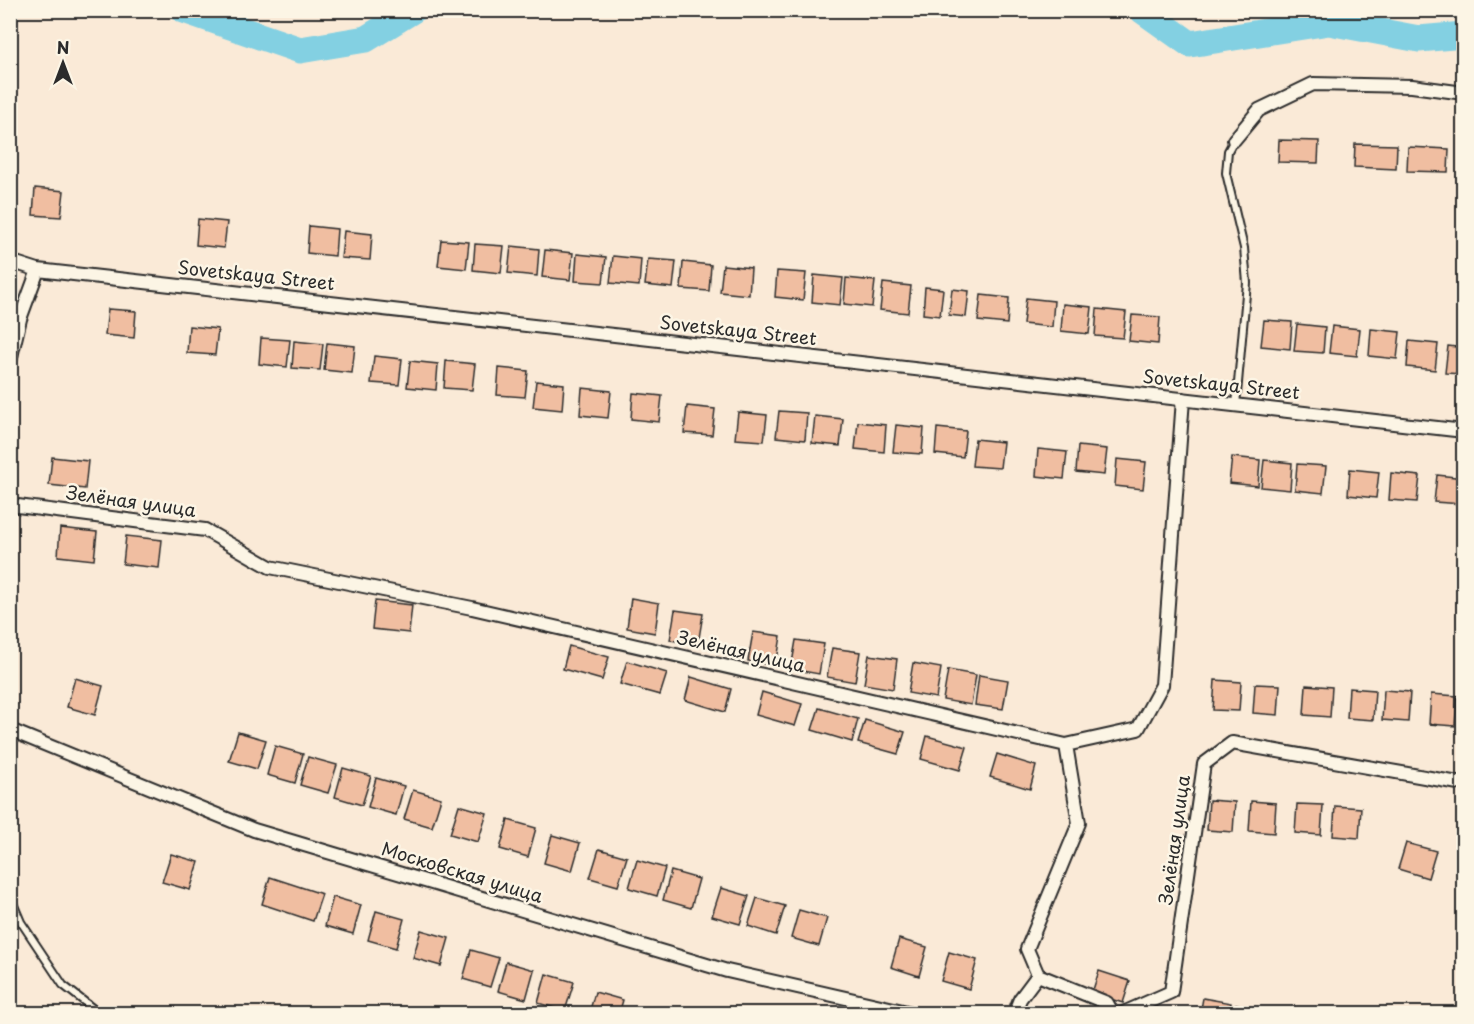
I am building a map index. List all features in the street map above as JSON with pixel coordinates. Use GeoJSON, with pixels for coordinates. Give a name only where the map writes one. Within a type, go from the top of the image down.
{"type":"FeatureCollection","features":[{"type":"Feature","properties":{"kind":"street"},"geometry":{"type":"LineString","coordinates":[[1234,140],[1259,110],[1313,84],[1412,86],[1464,93]]}},
{"type":"Feature","properties":{"kind":"street","name":"Sovetskaya Street"},"geometry":{"type":"LineString","coordinates":[[10,261],[38,270],[1464,431]]}},
{"type":"Feature","properties":{"kind":"street"},"geometry":{"type":"LineString","coordinates":[[10,361],[20,319],[38,270]]}},
{"type":"Feature","properties":{"kind":"street","name":"Зелёная улица"},"geometry":{"type":"LineString","coordinates":[[10,505],[205,530],[270,567],[472,608],[1066,746],[1138,729],[1162,685],[1183,399]]}},
{"type":"Feature","properties":{"kind":"street","name":"Московская улица"},"geometry":{"type":"LineString","coordinates":[[10,730],[254,830],[727,971],[915,1014]]}},
{"type":"Feature","properties":{"kind":"street","name":"Зелёная улица"},"geometry":{"type":"LineString","coordinates":[[1121,1014],[1171,992],[1204,764],[1232,743],[1464,784]]}},
{"type":"Feature","properties":{"kind":"street"},"geometry":{"type":"LineString","coordinates":[[1066,746],[1079,823],[1028,949],[1038,975],[1107,1003],[1113,1014]]}},
{"type":"Feature","properties":{"kind":"street"},"geometry":{"type":"LineString","coordinates":[[1014,1014],[1020,999],[1038,975]]}},
{"type":"Feature","properties":{"kind":"lane"},"geometry":{"type":"LineString","coordinates":[[1234,140],[1228,151],[1226,173],[1244,248],[1247,283],[1236,405]]}},
{"type":"Feature","properties":{"kind":"lane"},"geometry":{"type":"LineString","coordinates":[[10,896],[21,922],[63,985],[100,1014]]}},
{"type":"Feature","properties":{"kind":"building"},"geometry":{"type":"Polygon","coordinates":[[[1279,140],[1319,141],[1318,163],[1278,162],[1279,140]]]}},
{"type":"Feature","properties":{"kind":"building"},"geometry":{"type":"Polygon","coordinates":[[[1355,144],[1397,145],[1396,169],[1354,167],[1355,144]]]}},
{"type":"Feature","properties":{"kind":"building"},"geometry":{"type":"Polygon","coordinates":[[[1408,147],[1449,149],[1448,172],[1407,171],[1408,147]]]}},
{"type":"Feature","properties":{"kind":"building"},"geometry":{"type":"Polygon","coordinates":[[[35,188],[64,191],[61,217],[33,215],[35,188]]]}},
{"type":"Feature","properties":{"kind":"building"},"geometry":{"type":"Polygon","coordinates":[[[198,219],[227,222],[224,248],[196,245],[198,219]]]}},
{"type":"Feature","properties":{"kind":"building"},"geometry":{"type":"Polygon","coordinates":[[[309,226],[337,229],[335,256],[307,253],[309,226]]]}},
{"type":"Feature","properties":{"kind":"building"},"geometry":{"type":"Polygon","coordinates":[[[344,231],[372,234],[370,260],[341,258],[344,231]]]}},
{"type":"Feature","properties":{"kind":"building"},"geometry":{"type":"Polygon","coordinates":[[[441,240],[469,242],[466,269],[438,266],[441,240]]]}},
{"type":"Feature","properties":{"kind":"building"},"geometry":{"type":"Polygon","coordinates":[[[475,244],[504,246],[501,273],[473,270],[475,244]]]}},
{"type":"Feature","properties":{"kind":"building"},"geometry":{"type":"Polygon","coordinates":[[[511,246],[539,249],[537,276],[508,273],[511,246]]]}},
{"type":"Feature","properties":{"kind":"building"},"geometry":{"type":"Polygon","coordinates":[[[545,250],[573,253],[570,280],[542,277],[545,250]]]}},
{"type":"Feature","properties":{"kind":"building"},"geometry":{"type":"Polygon","coordinates":[[[577,254],[606,257],[603,283],[575,281],[577,254]]]}},
{"type":"Feature","properties":{"kind":"building"},"geometry":{"type":"Polygon","coordinates":[[[613,256],[641,259],[639,286],[610,283],[613,256]]]}},
{"type":"Feature","properties":{"kind":"building"},"geometry":{"type":"Polygon","coordinates":[[[648,259],[676,261],[673,288],[645,285],[648,259]]]}},
{"type":"Feature","properties":{"kind":"building"},"geometry":{"type":"Polygon","coordinates":[[[683,262],[711,265],[709,291],[681,289],[683,262]]]}},
{"type":"Feature","properties":{"kind":"building"},"geometry":{"type":"Polygon","coordinates":[[[723,265],[751,268],[749,295],[720,292],[723,265]]]}},
{"type":"Feature","properties":{"kind":"building"},"geometry":{"type":"Polygon","coordinates":[[[777,271],[806,273],[803,300],[775,297],[777,271]]]}},
{"type":"Feature","properties":{"kind":"building"},"geometry":{"type":"Polygon","coordinates":[[[814,275],[843,278],[840,305],[812,302],[814,275]]]}},
{"type":"Feature","properties":{"kind":"building"},"geometry":{"type":"Polygon","coordinates":[[[846,278],[875,281],[872,307],[844,304],[846,278]]]}},
{"type":"Feature","properties":{"kind":"building"},"geometry":{"type":"Polygon","coordinates":[[[883,283],[911,286],[908,313],[880,310],[883,283]]]}},
{"type":"Feature","properties":{"kind":"building"},"geometry":{"type":"Polygon","coordinates":[[[925,287],[943,289],[940,316],[923,314],[925,287]]]}},
{"type":"Feature","properties":{"kind":"building"},"geometry":{"type":"Polygon","coordinates":[[[952,289],[969,291],[966,317],[949,315],[952,289]]]}},
{"type":"Feature","properties":{"kind":"building"},"geometry":{"type":"Polygon","coordinates":[[[981,295],[1009,298],[1007,324],[978,321],[981,295]]]}},
{"type":"Feature","properties":{"kind":"building"},"geometry":{"type":"Polygon","coordinates":[[[1026,298],[1054,301],[1052,327],[1023,324],[1026,298]]]}},
{"type":"Feature","properties":{"kind":"building"},"geometry":{"type":"Polygon","coordinates":[[[1063,304],[1092,307],[1089,334],[1061,331],[1063,304]]]}},
{"type":"Feature","properties":{"kind":"building"},"geometry":{"type":"Polygon","coordinates":[[[108,309],[136,311],[134,338],[105,335],[108,309]]]}},
{"type":"Feature","properties":{"kind":"building"},"geometry":{"type":"Polygon","coordinates":[[[1097,309],[1126,312],[1123,338],[1095,336],[1097,309]]]}},
{"type":"Feature","properties":{"kind":"building"},"geometry":{"type":"Polygon","coordinates":[[[1132,315],[1160,317],[1158,344],[1129,341],[1132,315]]]}},
{"type":"Feature","properties":{"kind":"building"},"geometry":{"type":"Polygon","coordinates":[[[1264,320],[1292,322],[1290,349],[1261,346],[1264,320]]]}},
{"type":"Feature","properties":{"kind":"building"},"geometry":{"type":"Polygon","coordinates":[[[1297,324],[1325,327],[1323,353],[1294,351],[1297,324]]]}},
{"type":"Feature","properties":{"kind":"building"},"geometry":{"type":"Polygon","coordinates":[[[189,326],[218,329],[215,355],[187,353],[189,326]]]}},
{"type":"Feature","properties":{"kind":"building"},"geometry":{"type":"Polygon","coordinates":[[[1332,326],[1360,329],[1357,356],[1329,353],[1332,326]]]}},
{"type":"Feature","properties":{"kind":"building"},"geometry":{"type":"Polygon","coordinates":[[[1371,329],[1400,332],[1397,359],[1369,356],[1371,329]]]}},
{"type":"Feature","properties":{"kind":"building"},"geometry":{"type":"Polygon","coordinates":[[[261,338],[290,340],[287,367],[259,364],[261,338]]]}},
{"type":"Feature","properties":{"kind":"building"},"geometry":{"type":"Polygon","coordinates":[[[294,341],[323,344],[320,370],[292,368],[294,341]]]}},
{"type":"Feature","properties":{"kind":"building"},"geometry":{"type":"Polygon","coordinates":[[[1409,341],[1438,344],[1435,370],[1407,367],[1409,341]]]}},
{"type":"Feature","properties":{"kind":"building"},"geometry":{"type":"Polygon","coordinates":[[[327,343],[355,346],[352,373],[324,370],[327,343]]]}},
{"type":"Feature","properties":{"kind":"building"},"geometry":{"type":"Polygon","coordinates":[[[1448,346],[1464,348],[1464,374],[1445,373],[1448,346]]]}},
{"type":"Feature","properties":{"kind":"building"},"geometry":{"type":"Polygon","coordinates":[[[374,356],[402,359],[399,385],[371,383],[374,356]]]}},
{"type":"Feature","properties":{"kind":"building"},"geometry":{"type":"Polygon","coordinates":[[[410,361],[438,364],[436,390],[407,387],[410,361]]]}},
{"type":"Feature","properties":{"kind":"building"},"geometry":{"type":"Polygon","coordinates":[[[446,361],[475,364],[472,390],[444,388],[446,361]]]}},
{"type":"Feature","properties":{"kind":"building"},"geometry":{"type":"Polygon","coordinates":[[[499,368],[528,371],[525,397],[497,395],[499,368]]]}},
{"type":"Feature","properties":{"kind":"building"},"geometry":{"type":"Polygon","coordinates":[[[536,381],[564,384],[562,410],[533,407],[536,381]]]}},
{"type":"Feature","properties":{"kind":"building"},"geometry":{"type":"Polygon","coordinates":[[[582,388],[611,391],[608,418],[580,415],[582,388]]]}},
{"type":"Feature","properties":{"kind":"building"},"geometry":{"type":"Polygon","coordinates":[[[633,393],[662,396],[659,422],[631,419],[633,393]]]}},
{"type":"Feature","properties":{"kind":"building"},"geometry":{"type":"Polygon","coordinates":[[[687,406],[715,409],[712,435],[684,433],[687,406]]]}},
{"type":"Feature","properties":{"kind":"building"},"geometry":{"type":"Polygon","coordinates":[[[779,411],[807,413],[805,440],[776,437],[779,411]]]}},
{"type":"Feature","properties":{"kind":"building"},"geometry":{"type":"Polygon","coordinates":[[[738,412],[767,415],[764,441],[735,439],[738,412]]]}},
{"type":"Feature","properties":{"kind":"building"},"geometry":{"type":"Polygon","coordinates":[[[815,416],[843,419],[840,446],[812,443],[815,416]]]}},
{"type":"Feature","properties":{"kind":"building"},"geometry":{"type":"Polygon","coordinates":[[[858,422],[886,425],[884,452],[855,449],[858,422]]]}},
{"type":"Feature","properties":{"kind":"building"},"geometry":{"type":"Polygon","coordinates":[[[896,425],[924,428],[922,454],[893,452],[896,425]]]}},
{"type":"Feature","properties":{"kind":"building"},"geometry":{"type":"Polygon","coordinates":[[[937,428],[966,431],[963,457],[935,454],[937,428]]]}},
{"type":"Feature","properties":{"kind":"building"},"geometry":{"type":"Polygon","coordinates":[[[975,439],[1003,442],[1000,468],[972,466],[975,439]]]}},
{"type":"Feature","properties":{"kind":"building"},"geometry":{"type":"Polygon","coordinates":[[[1078,446],[1107,449],[1104,475],[1076,472],[1078,446]]]}},
{"type":"Feature","properties":{"kind":"building"},"geometry":{"type":"Polygon","coordinates":[[[1038,449],[1067,452],[1064,479],[1036,476],[1038,449]]]}},
{"type":"Feature","properties":{"kind":"building"},"geometry":{"type":"Polygon","coordinates":[[[52,457],[88,461],[85,489],[49,485],[52,457]]]}},
{"type":"Feature","properties":{"kind":"building"},"geometry":{"type":"Polygon","coordinates":[[[1232,457],[1260,460],[1258,486],[1229,483],[1232,457]]]}},
{"type":"Feature","properties":{"kind":"building"},"geometry":{"type":"Polygon","coordinates":[[[1117,459],[1146,462],[1143,489],[1115,486],[1117,459]]]}},
{"type":"Feature","properties":{"kind":"building"},"geometry":{"type":"Polygon","coordinates":[[[1264,460],[1292,463],[1290,490],[1261,487],[1264,460]]]}},
{"type":"Feature","properties":{"kind":"building"},"geometry":{"type":"Polygon","coordinates":[[[1297,464],[1326,466],[1323,493],[1295,490],[1297,464]]]}},
{"type":"Feature","properties":{"kind":"building"},"geometry":{"type":"Polygon","coordinates":[[[1350,469],[1379,472],[1376,498],[1348,495],[1350,469]]]}},
{"type":"Feature","properties":{"kind":"building"},"geometry":{"type":"Polygon","coordinates":[[[1391,473],[1420,476],[1417,502],[1389,500],[1391,473]]]}},
{"type":"Feature","properties":{"kind":"building"},"geometry":{"type":"Polygon","coordinates":[[[1437,475],[1464,478],[1463,504],[1434,502],[1437,475]]]}},
{"type":"Feature","properties":{"kind":"building"},"geometry":{"type":"Polygon","coordinates":[[[60,528],[97,532],[94,560],[58,556],[60,528]]]}},
{"type":"Feature","properties":{"kind":"building"},"geometry":{"type":"Polygon","coordinates":[[[126,536],[162,540],[159,568],[123,564],[126,536]]]}},
{"type":"Feature","properties":{"kind":"building"},"geometry":{"type":"Polygon","coordinates":[[[631,598],[659,603],[655,633],[627,628],[631,598]]]}},
{"type":"Feature","properties":{"kind":"building"},"geometry":{"type":"Polygon","coordinates":[[[375,601],[412,605],[409,633],[372,629],[375,601]]]}},
{"type":"Feature","properties":{"kind":"building"},"geometry":{"type":"Polygon","coordinates":[[[675,610],[703,614],[698,644],[670,640],[675,610]]]}},
{"type":"Feature","properties":{"kind":"building"},"geometry":{"type":"Polygon","coordinates":[[[753,632],[781,636],[776,666],[748,661],[753,632]]]}},
{"type":"Feature","properties":{"kind":"building"},"geometry":{"type":"Polygon","coordinates":[[[796,640],[824,644],[819,674],[791,669],[796,640]]]}},
{"type":"Feature","properties":{"kind":"building"},"geometry":{"type":"Polygon","coordinates":[[[569,646],[609,657],[602,680],[563,669],[569,646]]]}},
{"type":"Feature","properties":{"kind":"building"},"geometry":{"type":"Polygon","coordinates":[[[832,648],[860,652],[855,682],[827,677],[832,648]]]}},
{"type":"Feature","properties":{"kind":"building"},"geometry":{"type":"Polygon","coordinates":[[[869,655],[897,659],[893,689],[864,684],[869,655]]]}},
{"type":"Feature","properties":{"kind":"building"},"geometry":{"type":"Polygon","coordinates":[[[627,661],[667,673],[660,695],[620,684],[627,661]]]}},
{"type":"Feature","properties":{"kind":"building"},"geometry":{"type":"Polygon","coordinates":[[[913,663],[941,668],[936,698],[908,693],[913,663]]]}},
{"type":"Feature","properties":{"kind":"building"},"geometry":{"type":"Polygon","coordinates":[[[948,670],[976,675],[971,705],[943,700],[948,670]]]}},
{"type":"Feature","properties":{"kind":"building"},"geometry":{"type":"Polygon","coordinates":[[[979,675],[1008,680],[1003,709],[975,705],[979,675]]]}},
{"type":"Feature","properties":{"kind":"building"},"geometry":{"type":"Polygon","coordinates":[[[691,677],[731,689],[725,712],[685,700],[691,677]]]}},
{"type":"Feature","properties":{"kind":"building"},"geometry":{"type":"Polygon","coordinates":[[[75,678],[103,686],[95,715],[67,707],[75,678]]]}},
{"type":"Feature","properties":{"kind":"building"},"geometry":{"type":"Polygon","coordinates":[[[1215,680],[1241,682],[1239,711],[1213,710],[1215,680]]]}},
{"type":"Feature","properties":{"kind":"building"},"geometry":{"type":"Polygon","coordinates":[[[1255,684],[1280,685],[1278,715],[1253,713],[1255,684]]]}},
{"type":"Feature","properties":{"kind":"building"},"geometry":{"type":"Polygon","coordinates":[[[1306,685],[1332,687],[1330,717],[1304,715],[1306,685]]]}},
{"type":"Feature","properties":{"kind":"building"},"geometry":{"type":"Polygon","coordinates":[[[1349,688],[1375,690],[1373,720],[1347,718],[1349,688]]]}},
{"type":"Feature","properties":{"kind":"building"},"geometry":{"type":"Polygon","coordinates":[[[1384,690],[1410,692],[1408,722],[1382,720],[1384,690]]]}},
{"type":"Feature","properties":{"kind":"building"},"geometry":{"type":"Polygon","coordinates":[[[762,692],[802,704],[795,726],[756,715],[762,692]]]}},
{"type":"Feature","properties":{"kind":"building"},"geometry":{"type":"Polygon","coordinates":[[[1431,694],[1457,696],[1455,726],[1429,724],[1431,694]]]}},
{"type":"Feature","properties":{"kind":"building"},"geometry":{"type":"Polygon","coordinates":[[[819,708],[858,719],[852,742],[812,730],[819,708]]]}},
{"type":"Feature","properties":{"kind":"building"},"geometry":{"type":"Polygon","coordinates":[[[865,720],[905,732],[898,754],[858,743],[865,720]]]}},
{"type":"Feature","properties":{"kind":"building"},"geometry":{"type":"Polygon","coordinates":[[[238,732],[266,740],[257,769],[229,761],[238,732]]]}},
{"type":"Feature","properties":{"kind":"building"},"geometry":{"type":"Polygon","coordinates":[[[927,736],[967,747],[960,770],[921,759],[927,736]]]}},
{"type":"Feature","properties":{"kind":"building"},"geometry":{"type":"Polygon","coordinates":[[[275,746],[303,754],[295,783],[267,775],[275,746]]]}},
{"type":"Feature","properties":{"kind":"building"},"geometry":{"type":"Polygon","coordinates":[[[997,754],[1036,766],[1030,789],[990,777],[997,754]]]}},
{"type":"Feature","properties":{"kind":"building"},"geometry":{"type":"Polygon","coordinates":[[[308,757],[337,765],[328,793],[300,785],[308,757]]]}},
{"type":"Feature","properties":{"kind":"building"},"geometry":{"type":"Polygon","coordinates":[[[343,768],[371,776],[362,805],[335,797],[343,768]]]}},
{"type":"Feature","properties":{"kind":"building"},"geometry":{"type":"Polygon","coordinates":[[[376,778],[404,786],[396,815],[368,807],[376,778]]]}},
{"type":"Feature","properties":{"kind":"building"},"geometry":{"type":"Polygon","coordinates":[[[413,790],[441,798],[432,827],[404,819],[413,790]]]}},
{"type":"Feature","properties":{"kind":"building"},"geometry":{"type":"Polygon","coordinates":[[[1209,800],[1235,802],[1233,832],[1207,830],[1209,800]]]}},
{"type":"Feature","properties":{"kind":"building"},"geometry":{"type":"Polygon","coordinates":[[[1251,801],[1276,803],[1274,833],[1249,831],[1251,801]]]}},
{"type":"Feature","properties":{"kind":"building"},"geometry":{"type":"Polygon","coordinates":[[[1297,804],[1323,805],[1321,835],[1295,833],[1297,804]]]}},
{"type":"Feature","properties":{"kind":"building"},"geometry":{"type":"Polygon","coordinates":[[[459,805],[487,813],[478,842],[450,834],[459,805]]]}},
{"type":"Feature","properties":{"kind":"building"},"geometry":{"type":"Polygon","coordinates":[[[1335,806],[1361,808],[1359,838],[1333,836],[1335,806]]]}},
{"type":"Feature","properties":{"kind":"building"},"geometry":{"type":"Polygon","coordinates":[[[508,820],[536,828],[528,857],[500,849],[508,820]]]}},
{"type":"Feature","properties":{"kind":"building"},"geometry":{"type":"Polygon","coordinates":[[[552,835],[580,843],[572,871],[544,863],[552,835]]]}},
{"type":"Feature","properties":{"kind":"building"},"geometry":{"type":"Polygon","coordinates":[[[1406,843],[1436,851],[1428,878],[1398,869],[1406,843]]]}},
{"type":"Feature","properties":{"kind":"building"},"geometry":{"type":"Polygon","coordinates":[[[599,849],[627,857],[618,886],[590,878],[599,849]]]}},
{"type":"Feature","properties":{"kind":"building"},"geometry":{"type":"Polygon","coordinates":[[[171,854],[199,862],[190,890],[162,882],[171,854]]]}},
{"type":"Feature","properties":{"kind":"building"},"geometry":{"type":"Polygon","coordinates":[[[637,860],[665,868],[657,896],[629,888],[637,860]]]}},
{"type":"Feature","properties":{"kind":"building"},"geometry":{"type":"Polygon","coordinates":[[[671,871],[699,879],[691,908],[663,900],[671,871]]]}},
{"type":"Feature","properties":{"kind":"building"},"geometry":{"type":"Polygon","coordinates":[[[270,877],[322,894],[313,921],[262,904],[270,877]]]}},
{"type":"Feature","properties":{"kind":"building"},"geometry":{"type":"Polygon","coordinates":[[[721,888],[749,896],[740,924],[712,916],[721,888]]]}},
{"type":"Feature","properties":{"kind":"building"},"geometry":{"type":"Polygon","coordinates":[[[333,897],[361,905],[353,934],[325,926],[333,897]]]}},
{"type":"Feature","properties":{"kind":"building"},"geometry":{"type":"Polygon","coordinates":[[[757,898],[785,906],[776,935],[748,926],[757,898]]]}},
{"type":"Feature","properties":{"kind":"building"},"geometry":{"type":"Polygon","coordinates":[[[799,910],[827,918],[819,946],[791,938],[799,910]]]}},
{"type":"Feature","properties":{"kind":"building"},"geometry":{"type":"Polygon","coordinates":[[[376,911],[404,919],[396,948],[368,940],[376,911]]]}},
{"type":"Feature","properties":{"kind":"building"},"geometry":{"type":"Polygon","coordinates":[[[421,930],[449,938],[441,966],[413,958],[421,930]]]}},
{"type":"Feature","properties":{"kind":"building"},"geometry":{"type":"Polygon","coordinates":[[[899,939],[927,947],[919,976],[891,967],[899,939]]]}},
{"type":"Feature","properties":{"kind":"building"},"geometry":{"type":"Polygon","coordinates":[[[471,950],[499,958],[490,987],[463,979],[471,950]]]}},
{"type":"Feature","properties":{"kind":"building"},"geometry":{"type":"Polygon","coordinates":[[[949,952],[977,960],[969,989],[941,981],[949,952]]]}},
{"type":"Feature","properties":{"kind":"building"},"geometry":{"type":"Polygon","coordinates":[[[506,962],[534,970],[526,999],[498,991],[506,962]]]}},
{"type":"Feature","properties":{"kind":"building"},"geometry":{"type":"Polygon","coordinates":[[[1099,971],[1130,981],[1123,1003],[1092,993],[1099,971]]]}},
{"type":"Feature","properties":{"kind":"building"},"geometry":{"type":"Polygon","coordinates":[[[546,974],[574,982],[565,1011],[538,1003],[546,974]]]}},
{"type":"Feature","properties":{"kind":"building"},"geometry":{"type":"Polygon","coordinates":[[[595,992],[623,1000],[619,1014],[589,1014],[595,992]]]}},
{"type":"Feature","properties":{"kind":"building"},"geometry":{"type":"Polygon","coordinates":[[[1203,998],[1231,1003],[1229,1014],[1200,1014],[1203,998]]]}},
{"type":"Feature","properties":{"kind":"building"},"geometry":{"type":"Polygon","coordinates":[[[1236,1004],[1264,1010],[1264,1014],[1235,1014],[1236,1004]]]}},
{"type":"Feature","properties":{"kind":"waterway"},"geometry":{"type":"LineString","coordinates":[[184,10],[300,50],[366,39],[413,10]]}},
{"type":"Feature","properties":{"kind":"waterway"},"geometry":{"type":"LineString","coordinates":[[1142,10],[1190,44],[1329,22],[1419,39],[1464,35]]}}]}
